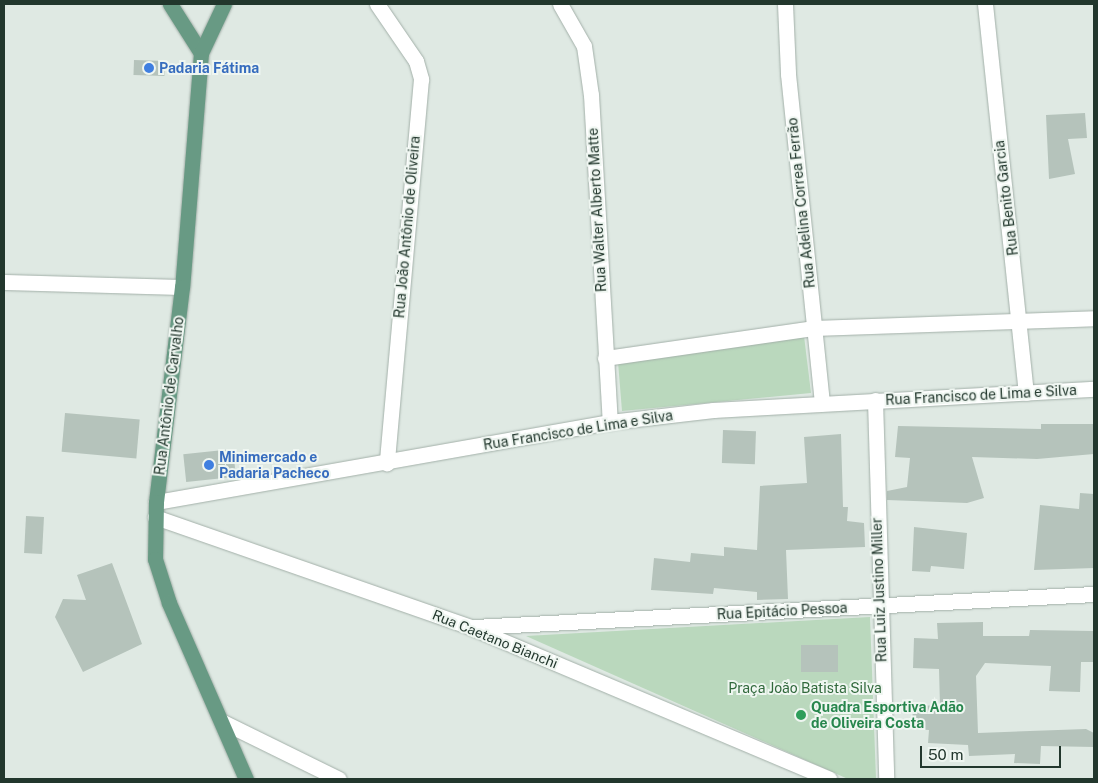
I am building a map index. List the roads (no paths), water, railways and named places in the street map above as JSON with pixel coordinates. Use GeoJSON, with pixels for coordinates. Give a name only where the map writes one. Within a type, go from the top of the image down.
{"type":"FeatureCollection","features":[{"type":"Feature","properties":{"kind":"main road"},"geometry":{"type":"LineString","coordinates":[[170,4],[201,53]]}},
{"type":"Feature","properties":{"kind":"main road"},"geometry":{"type":"LineString","coordinates":[[201,53],[224,4]]}},
{"type":"Feature","properties":{"kind":"main road","name":"Rua Antônio de Carvalho"},"geometry":{"type":"LineString","coordinates":[[201,53],[182,287],[156,502],[158,575],[224,722],[246,779]]}},
{"type":"Feature","properties":{"kind":"street","name":"Rua João Antônio de Oliveira"},"geometry":{"type":"LineString","coordinates":[[377,4],[416,61],[421,79],[387,463]]}},
{"type":"Feature","properties":{"kind":"street","name":"Rua Walter Alberto Matte"},"geometry":{"type":"LineString","coordinates":[[560,4],[584,46],[591,95],[610,422]]}},
{"type":"Feature","properties":{"kind":"street","name":"Rua Adelina Correa Ferrão"},"geometry":{"type":"LineString","coordinates":[[785,4],[822,403]]}},
{"type":"Feature","properties":{"kind":"street","name":"Rua Benito Garcia"},"geometry":{"type":"LineString","coordinates":[[985,4],[1021,322],[1026,393]]}},
{"type":"Feature","properties":{"kind":"street"},"geometry":{"type":"LineString","coordinates":[[4,282],[182,287]]}},
{"type":"Feature","properties":{"kind":"street"},"geometry":{"type":"LineString","coordinates":[[605,358],[814,328],[915,321],[1021,322],[1094,318]]}},
{"type":"Feature","properties":{"kind":"street","name":"Rua Francisco de Lima e Silva"},"geometry":{"type":"LineString","coordinates":[[156,502],[387,463],[610,422],[822,403],[1094,389]]}},
{"type":"Feature","properties":{"kind":"street","name":"Rua Luiz Justino Miller"},"geometry":{"type":"LineString","coordinates":[[875,400],[879,605],[886,779]]}},
{"type":"Feature","properties":{"kind":"street","name":"Rua Caetano Bianchi"},"geometry":{"type":"LineString","coordinates":[[155,517],[470,627],[829,779]]}},
{"type":"Feature","properties":{"kind":"street","name":"Rua Epitácio Pessoa"},"geometry":{"type":"LineString","coordinates":[[470,627],[1094,594]]}},
{"type":"Feature","properties":{"kind":"street"},"geometry":{"type":"LineString","coordinates":[[224,722],[340,779]]}},
{"type":"Feature","properties":{"kind":"place","name":"Padaria Fátima"},"geometry":{"type":"Point","coordinates":[149,68]}},
{"type":"Feature","properties":{"kind":"place","name":"Minimercado e Padaria Pacheco"},"geometry":{"type":"Point","coordinates":[209,465]}},
{"type":"Feature","properties":{"kind":"place","name":"Quadra Esportiva Adão de Oliveira Costa"},"geometry":{"type":"Point","coordinates":[801,715]}},
{"type":"Feature","properties":{"kind":"park label","name":"Praça João Batista Silva"},"geometry":{"type":"Point","coordinates":[805,688]}}]}
